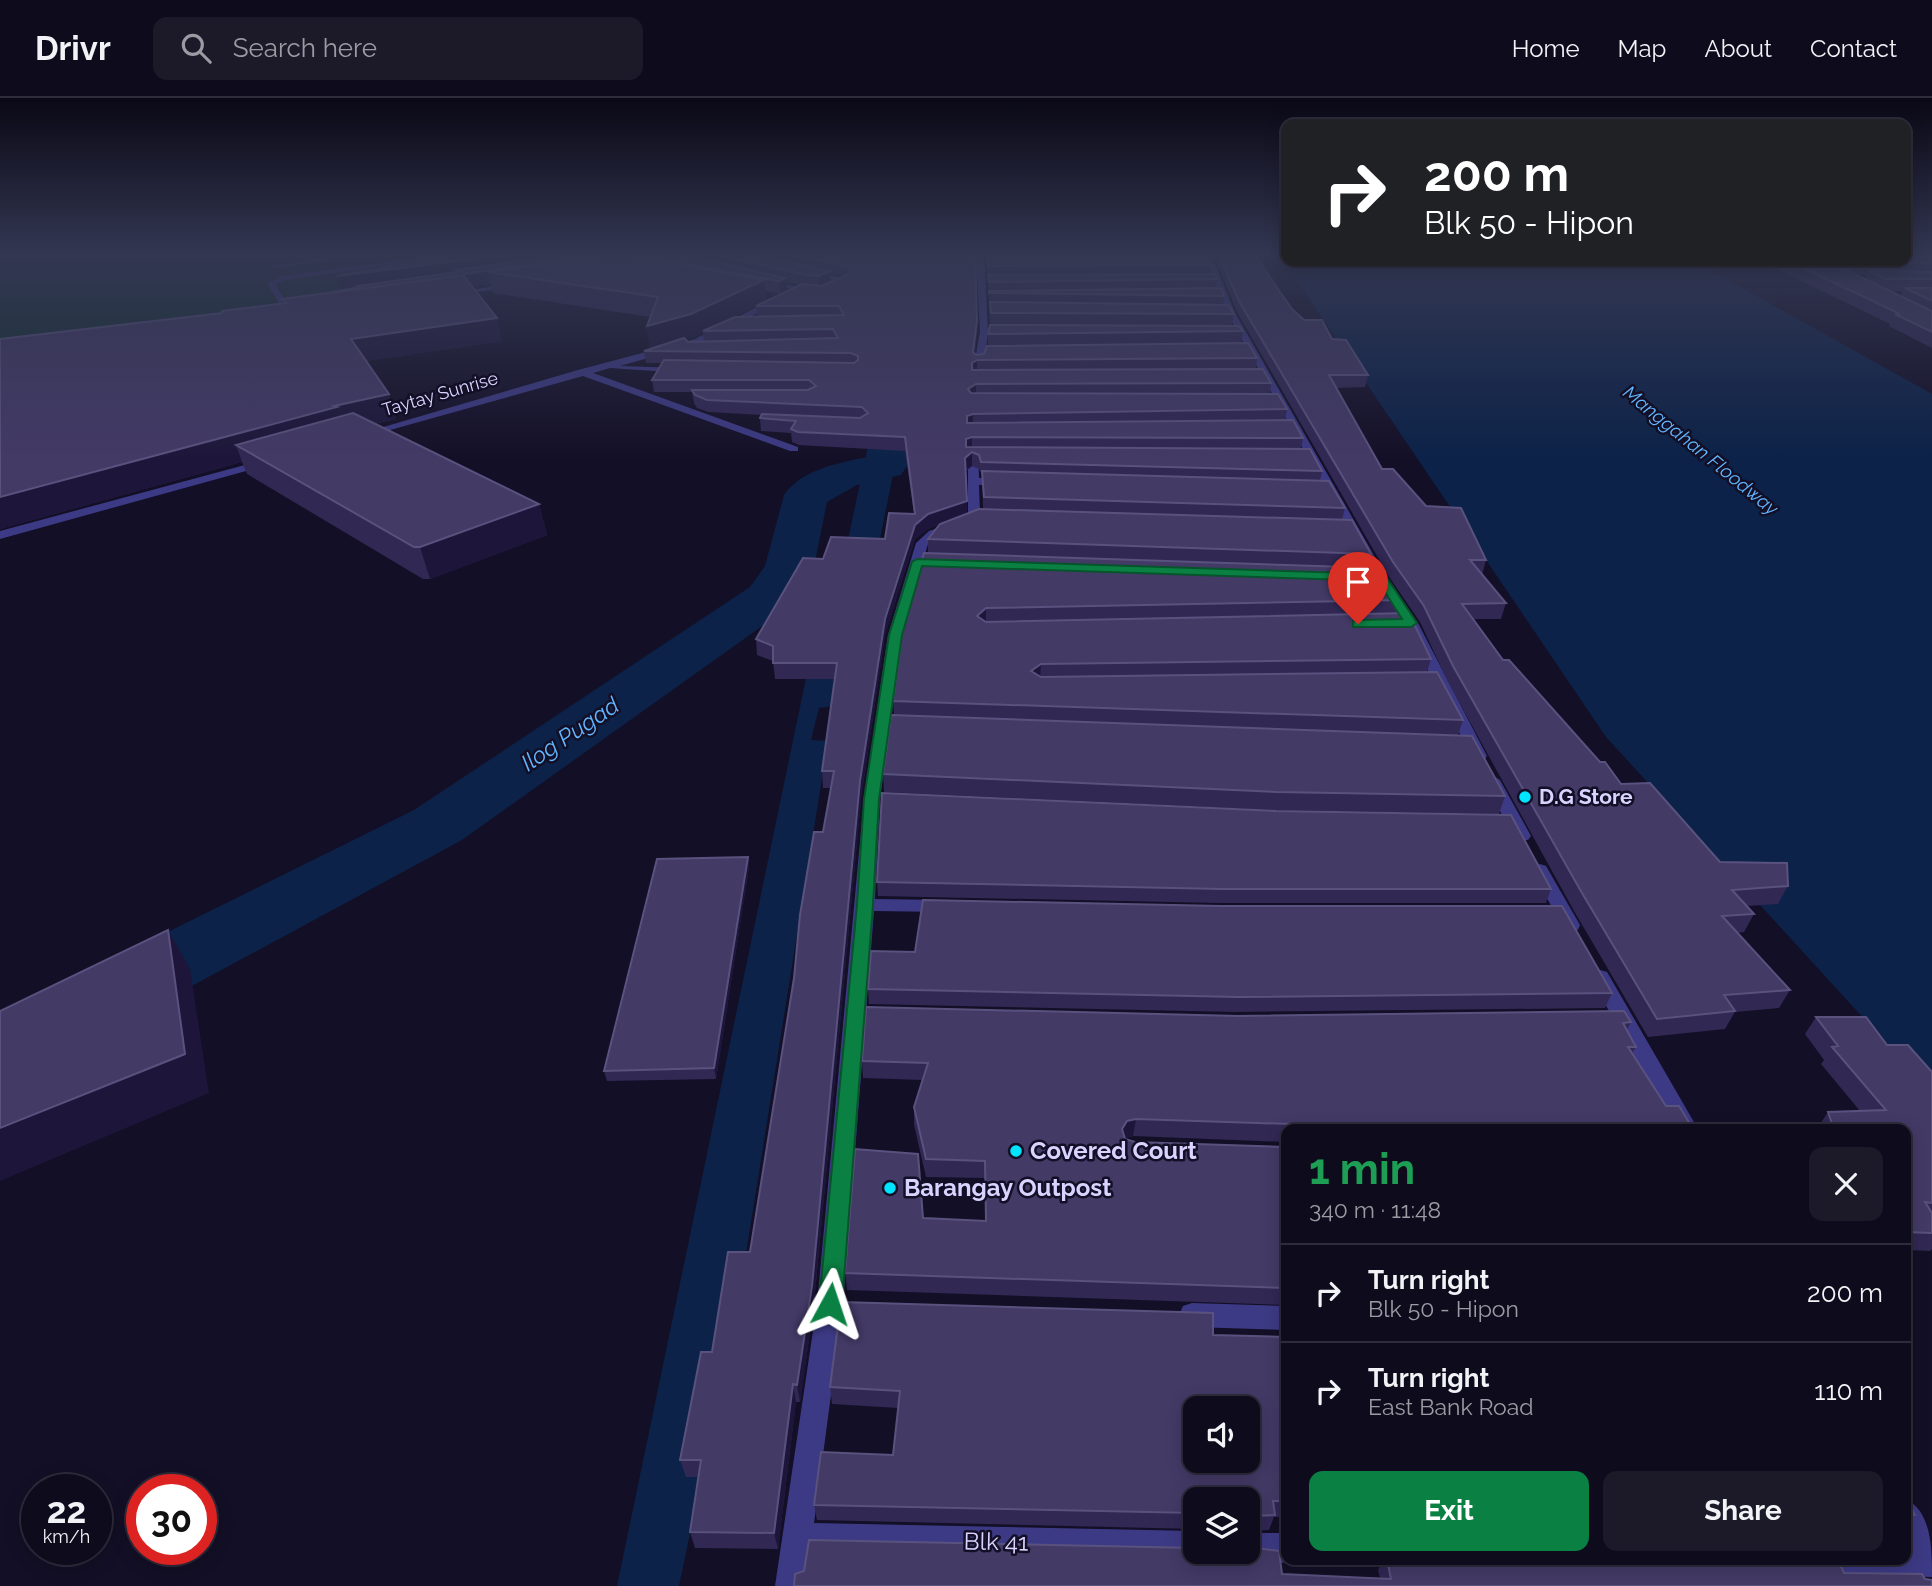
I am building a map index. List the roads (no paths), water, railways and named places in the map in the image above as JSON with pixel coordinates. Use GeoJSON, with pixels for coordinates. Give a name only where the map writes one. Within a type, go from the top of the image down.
{"type":"FeatureCollection","features":[{"type":"Feature","properties":{"kind":"street"},"geometry":{"type":"LineString","coordinates":[[976,390],[984,322]]}},
{"type":"Feature","properties":{"kind":"street"},"geometry":{"type":"LineString","coordinates":[[1230,322],[1374,577],[1404,623],[1432,683],[1508,822],[1530,850],[1577,936]]}},
{"type":"Feature","properties":{"kind":"street"},"geometry":{"type":"LineString","coordinates":[[733,323],[754,323]]}},
{"type":"Feature","properties":{"kind":"street","name":"Taytay Sunrise"},"geometry":{"type":"LineString","coordinates":[[353,437],[698,341],[733,323]]}},
{"type":"Feature","properties":{"kind":"street"},"geometry":{"type":"LineString","coordinates":[[984,332],[998,332]]}},
{"type":"Feature","properties":{"kind":"street"},"geometry":{"type":"LineString","coordinates":[[669,348],[709,347]]}},
{"type":"Feature","properties":{"kind":"street"},"geometry":{"type":"LineString","coordinates":[[980,352],[994,352]]}},
{"type":"Feature","properties":{"kind":"street"},"geometry":{"type":"LineString","coordinates":[[597,368],[697,371]]}},
{"type":"Feature","properties":{"kind":"street"},"geometry":{"type":"LineString","coordinates":[[581,372],[794,449]]}},
{"type":"Feature","properties":{"kind":"street"},"geometry":{"type":"LineString","coordinates":[[977,378],[991,377]]}},
{"type":"Feature","properties":{"kind":"street"},"geometry":{"type":"LineString","coordinates":[[652,397],[679,397]]}},
{"type":"Feature","properties":{"kind":"street"},"geometry":{"type":"LineString","coordinates":[[717,420],[756,421]]}},
{"type":"Feature","properties":{"kind":"street"},"geometry":{"type":"LineString","coordinates":[[790,1586],[830,1304],[865,905],[889,725],[895,635],[924,562],[922,543],[926,538],[982,519],[974,514],[974,432]]}},
{"type":"Feature","properties":{"kind":"street"},"geometry":{"type":"LineString","coordinates":[[972,456],[986,456]]}},
{"type":"Feature","properties":{"kind":"street"},"geometry":{"type":"LineString","coordinates":[[0,535],[273,460]]}},
{"type":"Feature","properties":{"kind":"street"},"geometry":{"type":"LineString","coordinates":[[973,481],[1014,482]]}},
{"type":"Feature","properties":{"kind":"street"},"geometry":{"type":"LineString","coordinates":[[865,905],[960,907]]}},
{"type":"Feature","properties":{"kind":"street"},"geometry":{"type":"LineString","coordinates":[[1536,912],[1563,912]]}},
{"type":"Feature","properties":{"kind":"street"},"geometry":{"type":"LineString","coordinates":[[1590,959],[1683,1124]]}},
{"type":"Feature","properties":{"kind":"street"},"geometry":{"type":"LineString","coordinates":[[855,1014],[882,1015]]}},
{"type":"Feature","properties":{"kind":"street"},"geometry":{"type":"LineString","coordinates":[[1596,1018],[1623,1018]]}},
{"type":"Feature","properties":{"kind":"street"},"geometry":{"type":"LineString","coordinates":[[830,1304],[858,1305]]}},
{"type":"Feature","properties":{"kind":"street"},"geometry":{"type":"LineString","coordinates":[[1162,1314],[1281,1318]]}},
{"type":"Feature","properties":{"kind":"street"},"geometry":{"type":"LineString","coordinates":[[1911,1523],[1932,1561],[1911,1561]]}},
{"type":"Feature","properties":{"kind":"street","name":"Blk 41"},"geometry":{"type":"LineString","coordinates":[[797,1538],[1183,1546]]}},
{"type":"Feature","properties":{"kind":"street"},"geometry":{"type":"LineString","coordinates":[[1260,1548],[1281,1548]]}},
{"type":"Feature","properties":{"kind":"water","name":"Manggahan Floodway"},"geometry":{"type":"Polygon","coordinates":[[[1325,322],[1804,322],[1932,394],[1932,1093],[1606,737],[1325,322]]]}},
{"type":"Feature","properties":{"kind":"water"},"geometry":{"type":"Polygon","coordinates":[[[909,395],[875,564],[833,706],[819,708],[811,740],[828,741],[737,1310],[679,1586],[617,1586],[811,654],[847,544],[868,446],[909,395]]]}},
{"type":"Feature","properties":{"kind":"waterway","name":"Ilog Pugad"},"geometry":{"type":"LineString","coordinates":[[0,1052],[438,825],[768,598],[789,567],[806,495],[843,475],[886,466],[908,322]]}},
{"type":"Feature","properties":{"kind":"place","name":"D.G Store"},"geometry":{"type":"Point","coordinates":[1525,797]}},
{"type":"Feature","properties":{"kind":"place","name":"Covered Court"},"geometry":{"type":"Point","coordinates":[1016,1151]}},
{"type":"Feature","properties":{"kind":"place","name":"Barangay Outpost"},"geometry":{"type":"Point","coordinates":[890,1188]}}]}
